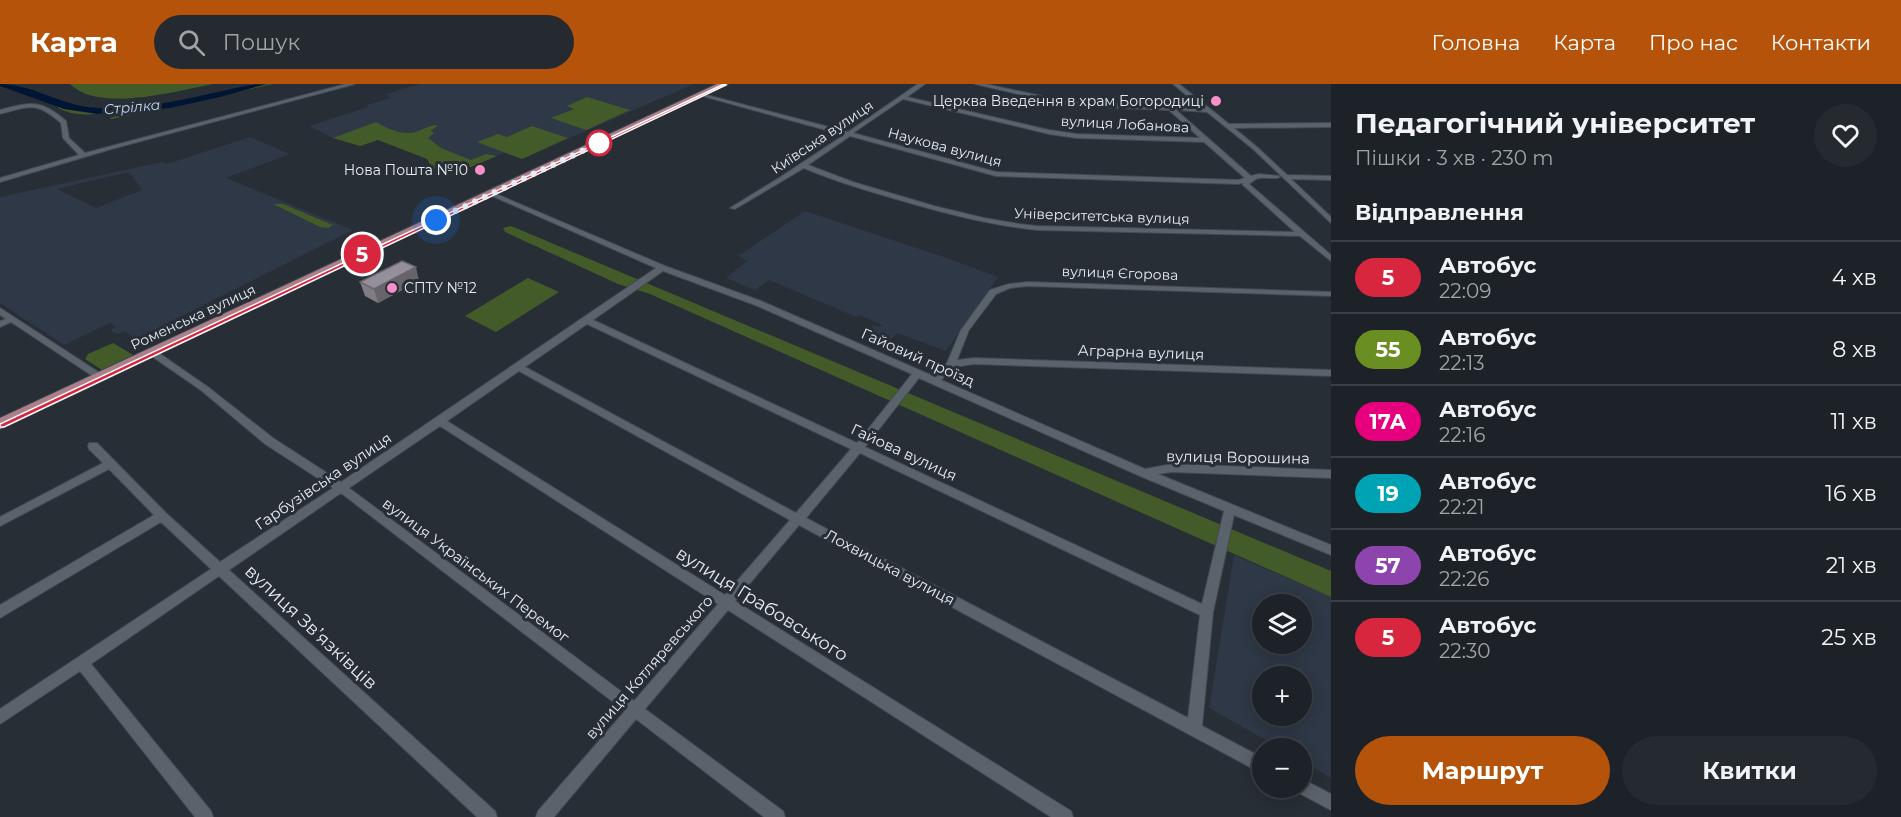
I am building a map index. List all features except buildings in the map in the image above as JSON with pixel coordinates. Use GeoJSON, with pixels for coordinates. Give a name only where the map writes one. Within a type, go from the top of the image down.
{"type":"FeatureCollection","features":[{"type":"Feature","properties":{"kind":"main road","name":"Роменська вулиця"},"geometry":{"type":"LineString","coordinates":[[0,424],[724,84]]}},
{"type":"Feature","properties":{"kind":"street"},"geometry":{"type":"LineString","coordinates":[[0,180],[113,147],[352,84]]}},
{"type":"Feature","properties":{"kind":"street","name":"Київська вулиця"},"geometry":{"type":"LineString","coordinates":[[733,208],[805,166],[847,134],[922,84]]}},
{"type":"Feature","properties":{"kind":"street"},"geometry":{"type":"LineString","coordinates":[[978,84],[1070,104],[1207,110]]}},
{"type":"Feature","properties":{"kind":"street"},"geometry":{"type":"LineString","coordinates":[[1176,84],[1227,126],[1331,221]]}},
{"type":"Feature","properties":{"kind":"street","name":"Наукова вулиця"},"geometry":{"type":"LineString","coordinates":[[701,94],[1007,176],[1226,182],[1251,180],[1259,176],[1331,178]]}},
{"type":"Feature","properties":{"kind":"street","name":"вулиця Лобанова"},"geometry":{"type":"LineString","coordinates":[[902,97],[1049,132],[1077,136],[1206,140]]}},
{"type":"Feature","properties":{"kind":"street"},"geometry":{"type":"LineString","coordinates":[[0,112],[34,104],[46,106],[64,122],[66,138],[84,156]]}},
{"type":"Feature","properties":{"kind":"street"},"geometry":{"type":"LineString","coordinates":[[1169,107],[1251,180],[1245,184],[1299,234],[1331,259]]}},
{"type":"Feature","properties":{"kind":"street"},"geometry":{"type":"LineString","coordinates":[[1227,126],[1331,125]]}},
{"type":"Feature","properties":{"kind":"street","name":"Університетська вулиця"},"geometry":{"type":"LineString","coordinates":[[805,166],[834,178],[937,209],[1008,226],[1299,234]]}},
{"type":"Feature","properties":{"kind":"street"},"geometry":{"type":"LineString","coordinates":[[0,169],[13,177]]}},
{"type":"Feature","properties":{"kind":"street","name":"Гайовий проїзд"},"geometry":{"type":"LineString","coordinates":[[492,194],[662,268],[758,303],[1144,473],[1331,550]]}},
{"type":"Feature","properties":{"kind":"street","name":"Гарбузівська вулиця"},"geometry":{"type":"LineString","coordinates":[[0,717],[440,421],[662,268]]}},
{"type":"Feature","properties":{"kind":"street","name":"вулиця Єгорова"},"geometry":{"type":"LineString","coordinates":[[951,364],[965,330],[993,292],[1009,286],[1028,284],[1331,294]]}},
{"type":"Feature","properties":{"kind":"street"},"geometry":{"type":"LineString","coordinates":[[0,311],[100,377]]}},
{"type":"Feature","properties":{"kind":"street"},"geometry":{"type":"LineString","coordinates":[[0,324],[12,319]]}},
{"type":"Feature","properties":{"kind":"street","name":"Гайова вулиця"},"geometry":{"type":"LineString","coordinates":[[586,320],[1207,612]]}},
{"type":"Feature","properties":{"kind":"street","name":"вулиця Українських Перемог"},"geometry":{"type":"LineString","coordinates":[[153,353],[205,389],[269,441],[340,487],[777,817]]}},
{"type":"Feature","properties":{"kind":"street","name":"Аграрна вулиця"},"geometry":{"type":"LineString","coordinates":[[951,364],[974,361],[1331,373]]}},
{"type":"Feature","properties":{"kind":"street"},"geometry":{"type":"LineString","coordinates":[[935,380],[951,364]]}},
{"type":"Feature","properties":{"kind":"street","name":"Лохвицька вулиця"},"geometry":{"type":"LineString","coordinates":[[518,366],[798,519],[1252,760]]}},
{"type":"Feature","properties":{"kind":"street","name":"вулиця Котляревського"},"geometry":{"type":"LineString","coordinates":[[544,817],[859,447],[918,373]]}},
{"type":"Feature","properties":{"kind":"street","name":"вулиця Грабовського"},"geometry":{"type":"LineString","coordinates":[[440,421],[1065,817]]}},
{"type":"Feature","properties":{"kind":"street","name":"вулиця Звʼязківців"},"geometry":{"type":"LineString","coordinates":[[93,446],[162,516],[221,567],[489,817]]}},
{"type":"Feature","properties":{"kind":"street"},"geometry":{"type":"LineString","coordinates":[[0,522],[110,464]]}},
{"type":"Feature","properties":{"kind":"street","name":"вулиця Ворошина"},"geometry":{"type":"LineString","coordinates":[[1144,473],[1172,468],[1331,474]]}},
{"type":"Feature","properties":{"kind":"street"},"geometry":{"type":"LineString","coordinates":[[1194,729],[1207,612],[1230,509]]}},
{"type":"Feature","properties":{"kind":"street"},"geometry":{"type":"LineString","coordinates":[[0,612],[162,516]]}},
{"type":"Feature","properties":{"kind":"street"},"geometry":{"type":"LineString","coordinates":[[82,663],[206,817]]}},
{"type":"Feature","properties":{"kind":"street"},"geometry":{"type":"LineString","coordinates":[[1312,792],[1331,802]]}},
{"type":"Feature","properties":{"kind":"shaded area"},"geometry":{"type":"Polygon","coordinates":[[[420,84],[694,84],[522,159],[504,153],[459,172],[442,174],[431,166],[427,159],[378,140],[360,146],[333,138],[309,126],[368,107],[367,105],[390,98],[386,94],[420,84]]]}},
{"type":"Feature","properties":{"kind":"shaded area"},"geometry":{"type":"Polygon","coordinates":[[[250,137],[290,154],[226,178],[353,230],[136,339],[124,331],[117,334],[110,330],[116,327],[110,323],[64,345],[0,303],[0,197],[162,162],[167,164],[250,137]],[[129,172],[57,189],[96,208],[142,190],[129,172]]]}},
{"type":"Feature","properties":{"kind":"shaded area"},"geometry":{"type":"Polygon","coordinates":[[[805,211],[998,277],[946,351],[897,333],[884,346],[861,337],[874,325],[880,327],[882,325],[859,315],[856,317],[769,280],[755,290],[726,278],[747,261],[738,256],[805,211]]]}},
{"type":"Feature","properties":{"kind":"shaded area"},"geometry":{"type":"Polygon","coordinates":[[[1234,555],[1331,597],[1331,778],[1312,767],[1312,738],[1262,738],[1209,708],[1234,555]]]}},
{"type":"Feature","properties":{"kind":"green space"},"geometry":{"type":"Polygon","coordinates":[[[70,84],[213,84],[159,95],[118,99],[83,93],[70,84]]]}},
{"type":"Feature","properties":{"kind":"green space"},"geometry":{"type":"Polygon","coordinates":[[[260,84],[273,84],[112,119],[109,118],[134,112],[83,114],[64,111],[56,106],[93,111],[137,109],[201,99],[260,84]]]}},
{"type":"Feature","properties":{"kind":"green space"},"geometry":{"type":"Polygon","coordinates":[[[587,97],[630,110],[586,130],[551,118],[574,109],[567,106],[587,97]]]}},
{"type":"Feature","properties":{"kind":"green space"},"geometry":{"type":"Polygon","coordinates":[[[376,122],[392,130],[405,133],[413,133],[438,125],[431,131],[434,133],[428,138],[441,148],[471,160],[486,154],[497,156],[459,172],[442,174],[431,166],[427,159],[378,140],[360,146],[333,138],[376,122]]]}},
{"type":"Feature","properties":{"kind":"green space"},"geometry":{"type":"Polygon","coordinates":[[[532,126],[568,138],[522,159],[477,142],[498,134],[507,137],[532,126]]]}},
{"type":"Feature","properties":{"kind":"green space"},"geometry":{"type":"Polygon","coordinates":[[[273,204],[283,204],[333,225],[328,228],[320,227],[273,204]]]}},
{"type":"Feature","properties":{"kind":"green space"},"geometry":{"type":"Polygon","coordinates":[[[511,226],[1331,571],[1331,597],[650,294],[618,284],[505,232],[503,228],[511,226]]]}},
{"type":"Feature","properties":{"kind":"green space"},"geometry":{"type":"Polygon","coordinates":[[[528,278],[559,292],[496,332],[465,316],[528,278]]]}},
{"type":"Feature","properties":{"kind":"green space"},"geometry":{"type":"Polygon","coordinates":[[[113,343],[133,355],[102,370],[85,359],[88,354],[113,343]]]}},
{"type":"Feature","properties":{"kind":"waterway","name":"Стрілка"},"geometry":{"type":"LineString","coordinates":[[3,84],[68,107],[97,111],[120,111],[170,105],[263,84]]}},
{"type":"Feature","properties":{"kind":"bus line","name":"5"},"geometry":{"type":"LineString","coordinates":[[0,424],[724,84]]}},
{"type":"Feature","properties":{"kind":"place","name":"Церква Введення в храм Богородиці"},"geometry":{"type":"Point","coordinates":[1216,101]}},
{"type":"Feature","properties":{"kind":"place","name":"Нова Пошта №10"},"geometry":{"type":"Point","coordinates":[480,170]}},
{"type":"Feature","properties":{"kind":"place","name":"СПТУ №12"},"geometry":{"type":"Point","coordinates":[392,288]}},
{"type":"Feature","properties":{"kind":"route"},"geometry":{"type":"LineString","coordinates":[[436,220],[599,143]]}}]}
